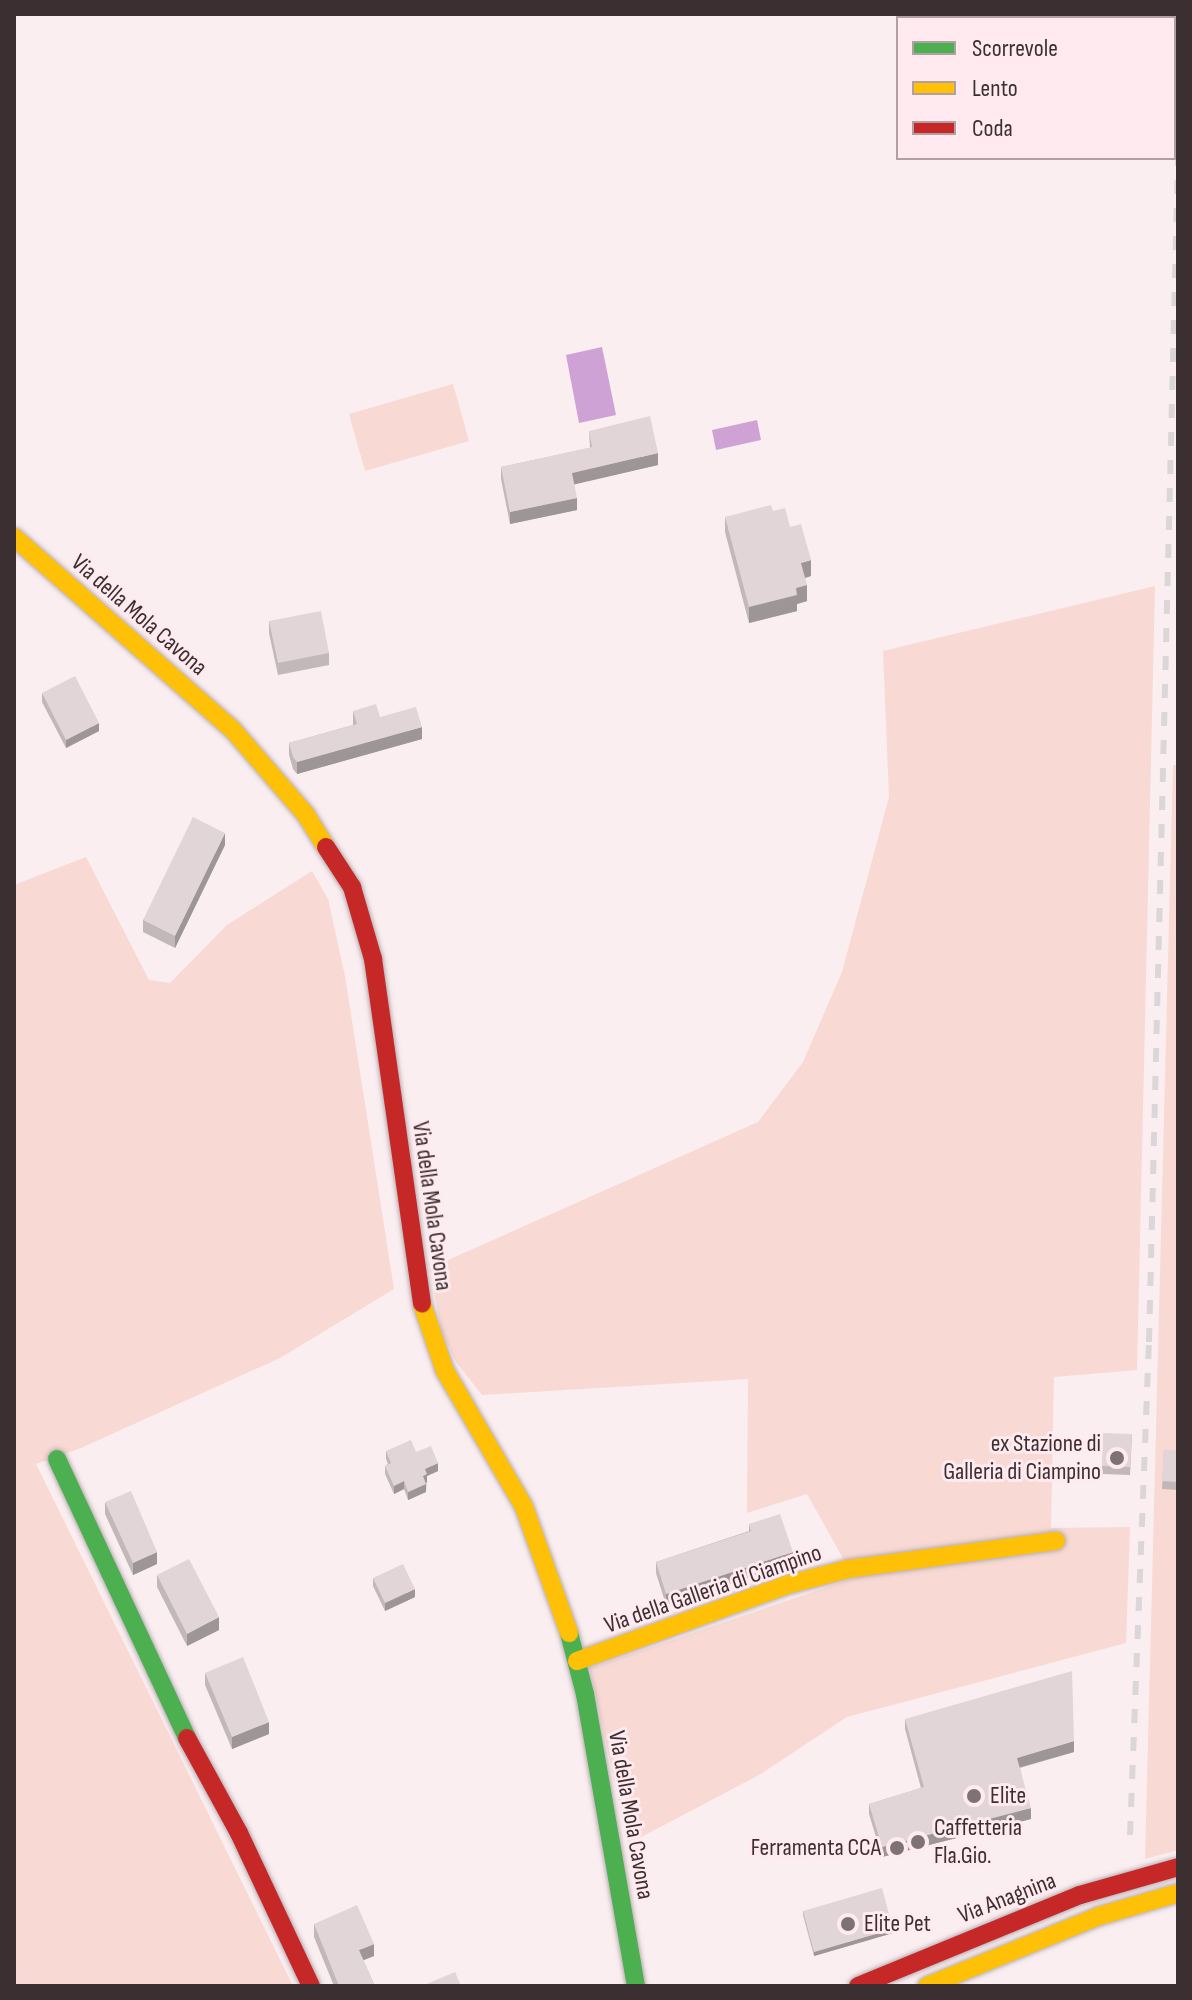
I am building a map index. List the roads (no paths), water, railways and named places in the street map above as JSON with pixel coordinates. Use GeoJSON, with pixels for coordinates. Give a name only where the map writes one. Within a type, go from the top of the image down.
{"type":"FeatureCollection","features":[{"type":"Feature","properties":{"kind":"main road","name":"Via della Mola Cavona"},"geometry":{"type":"LineString","coordinates":[[14,537],[233,730],[306,815],[348,879],[364,920],[373,959],[418,1285],[427,1327],[445,1371],[524,1507],[542,1548],[577,1661],[612,1837],[636,1986]]}},
{"type":"Feature","properties":{"kind":"main road"},"geometry":{"type":"LineString","coordinates":[[57,1459],[186,1736],[239,1833],[311,1986]]}},
{"type":"Feature","properties":{"kind":"main road","name":"Via della Galleria di Ciampino"},"geometry":{"type":"LineString","coordinates":[[577,1661],[804,1580],[848,1569],[1056,1541]]}},
{"type":"Feature","properties":{"kind":"main road","name":"Via Anagnina"},"geometry":{"type":"LineString","coordinates":[[858,1986],[1080,1895],[1178,1867]]}},
{"type":"Feature","properties":{"kind":"main road","name":"Via Anagnina"},"geometry":{"type":"LineString","coordinates":[[927,1986],[1099,1916],[1178,1893]]}},
{"type":"Feature","properties":{"kind":"railway"},"geometry":{"type":"LineString","coordinates":[[1130,1835],[1149,1342],[1178,155]]}},
{"type":"Feature","properties":{"kind":"place","name":"ex Stazione di Galleria di Ciampino"},"geometry":{"type":"Point","coordinates":[1117,1458]}},
{"type":"Feature","properties":{"kind":"place","name":"Elite"},"geometry":{"type":"Point","coordinates":[974,1796]}},
{"type":"Feature","properties":{"kind":"place","name":"Caffetteria Fla.Gio."},"geometry":{"type":"Point","coordinates":[918,1842]}},
{"type":"Feature","properties":{"kind":"place","name":"Ferramenta CCA"},"geometry":{"type":"Point","coordinates":[897,1848]}},
{"type":"Feature","properties":{"kind":"place","name":"Elite Pet"},"geometry":{"type":"Point","coordinates":[848,1924]}}]}
